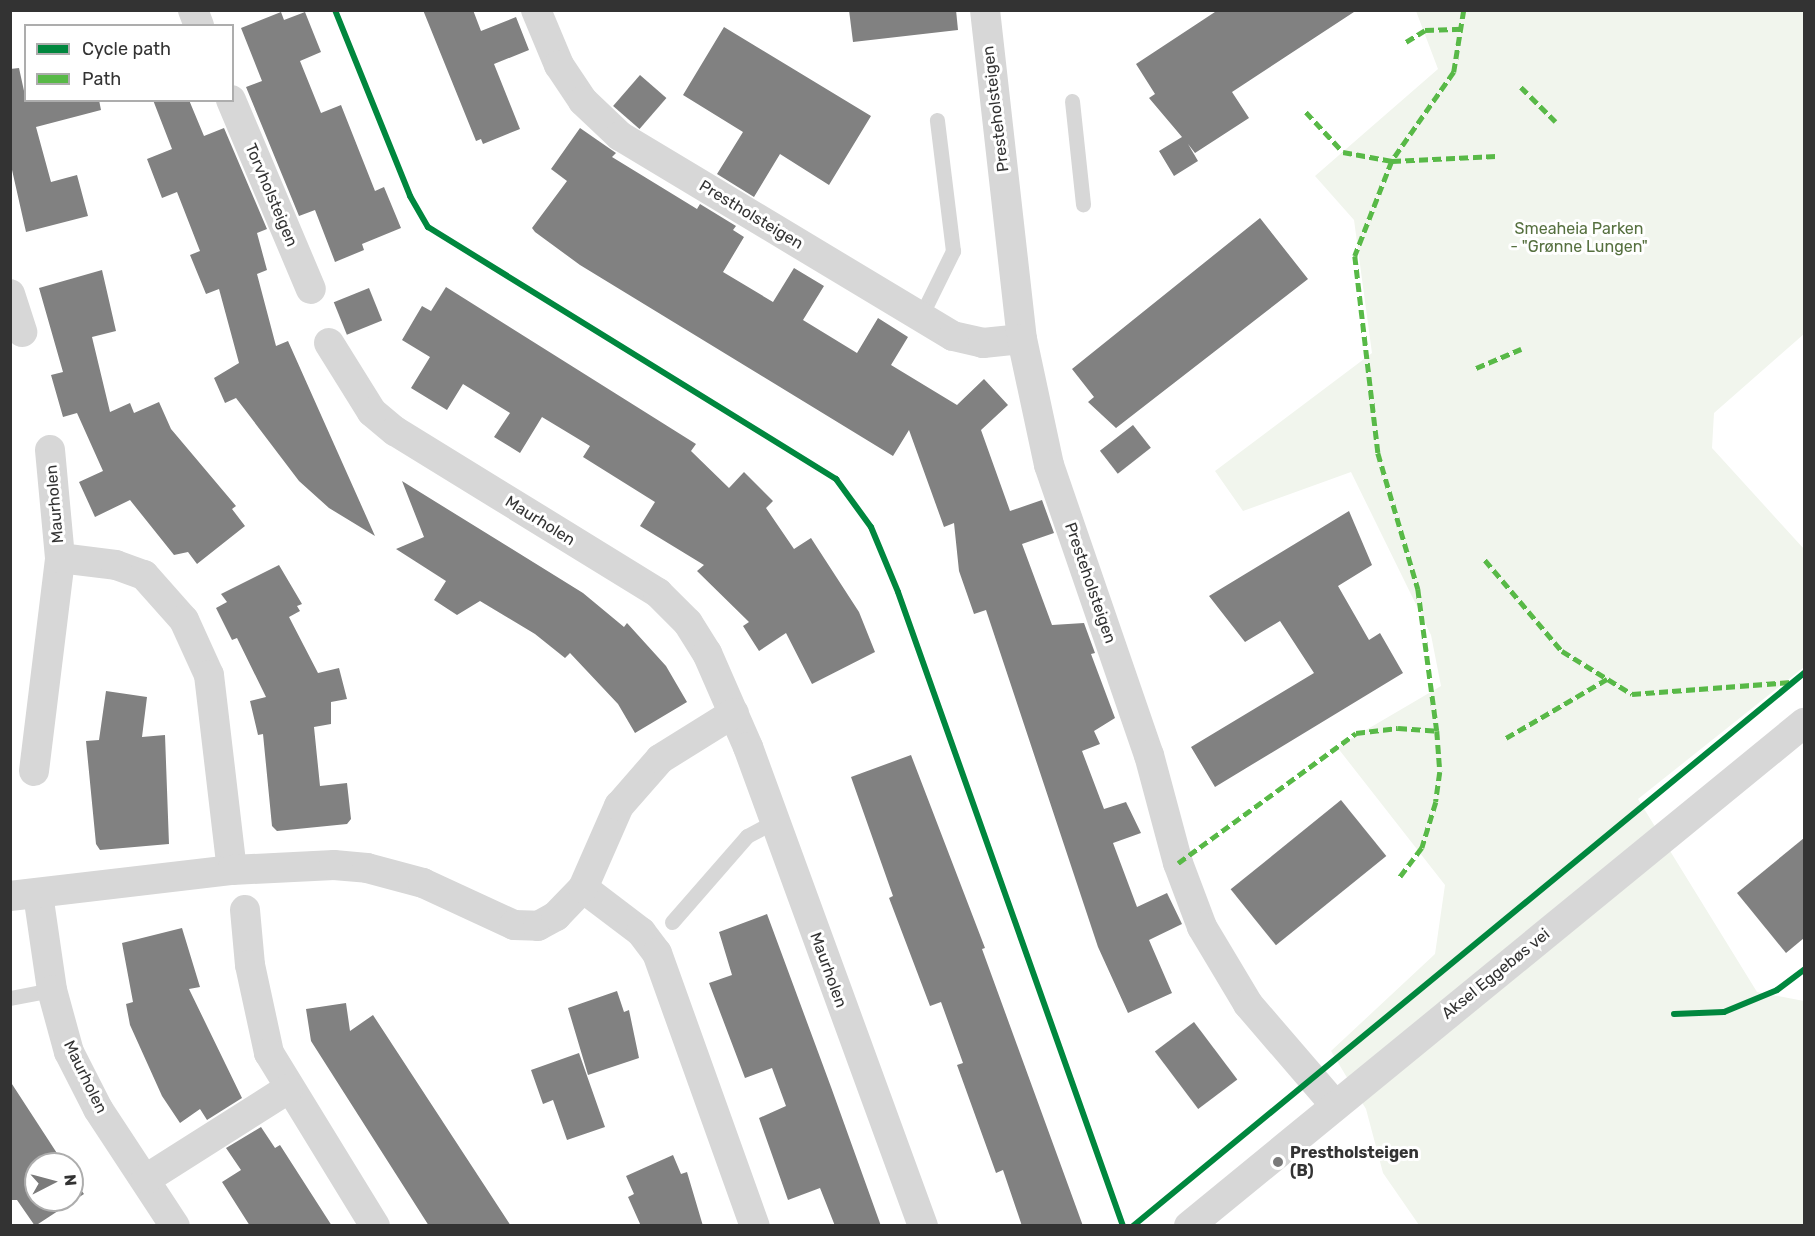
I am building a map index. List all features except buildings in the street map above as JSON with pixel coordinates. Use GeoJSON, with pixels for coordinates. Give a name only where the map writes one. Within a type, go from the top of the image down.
{"type":"FeatureCollection","features":[{"type":"Feature","properties":{"kind":"street","name":"Prestholsteigen"},"geometry":{"type":"LineString","coordinates":[[536,10],[559,65],[583,101],[620,135],[953,336],[983,343],[1022,339]]}},
{"type":"Feature","properties":{"kind":"street","name":"Presteholsteigen"},"geometry":{"type":"LineString","coordinates":[[985,10],[1022,339],[1049,465],[1149,755],[1178,863],[1202,927],[1248,1004],[1335,1105]]}},
{"type":"Feature","properties":{"kind":"street","name":"Torvholsteigen"},"geometry":{"type":"LineString","coordinates":[[232,102],[311,289]]}},
{"type":"Feature","properties":{"kind":"street"},"geometry":{"type":"LineString","coordinates":[[10,294],[22,332]]}},
{"type":"Feature","properties":{"kind":"street","name":"Maurholen"},"geometry":{"type":"LineString","coordinates":[[329,343],[372,412],[395,431],[658,593],[688,623],[734,713],[923,1226]]}},
{"type":"Feature","properties":{"kind":"street","name":"Maurholen"},"geometry":{"type":"LineString","coordinates":[[34,771],[60,558],[50,450]]}},
{"type":"Feature","properties":{"kind":"street","name":"Maurholen"},"geometry":{"type":"LineString","coordinates":[[60,558],[116,564],[144,575],[184,620],[199,648],[209,675],[220,739],[232,870]]}},
{"type":"Feature","properties":{"kind":"street","name":"Maurholen"},"geometry":{"type":"LineString","coordinates":[[175,1226],[98,1109],[69,1052],[24,895],[232,870],[367,868],[423,884],[514,925],[538,926],[556,916],[583,888],[619,806],[660,759],[734,713]]}},
{"type":"Feature","properties":{"kind":"street","name":"Aksel Eggebøs vei"},"geometry":{"type":"LineString","coordinates":[[1189,1226],[1804,723]]}},
{"type":"Feature","properties":{"kind":"street"},"geometry":{"type":"LineString","coordinates":[[583,888],[641,932],[657,953],[755,1226]]}},
{"type":"Feature","properties":{"kind":"street"},"geometry":{"type":"LineString","coordinates":[[245,910],[250,965],[269,1053],[288,1089],[375,1226]]}},
{"type":"Feature","properties":{"kind":"street"},"geometry":{"type":"LineString","coordinates":[[146,1179],[288,1089]]}},
{"type":"Feature","properties":{"kind":"lane"},"geometry":{"type":"LineString","coordinates":[[1072,101],[1083,204]]}},
{"type":"Feature","properties":{"kind":"lane"},"geometry":{"type":"LineString","coordinates":[[920,318],[953,251],[937,120]]}},
{"type":"Feature","properties":{"kind":"lane"},"geometry":{"type":"LineString","coordinates":[[672,922],[747,836],[773,822]]}},
{"type":"Feature","properties":{"kind":"lane"},"geometry":{"type":"LineString","coordinates":[[10,998],[52,990]]}},
{"type":"Feature","properties":{"kind":"green space","name":"Smeaheia Parken - \"Grønne Lungen\""},"geometry":{"type":"Polygon","coordinates":[[[1416,11],[1804,11],[1804,334],[1714,413],[1712,448],[1804,549],[1804,667],[1638,799],[1757,992],[1804,1001],[1804,1225],[1419,1225],[1383,1173],[1366,1109],[1331,1051],[1435,954],[1445,885],[1337,747],[1441,686],[1431,635],[1351,472],[1243,511],[1215,471],[1372,353],[1354,220],[1315,176],[1438,69],[1416,11]]]}},
{"type":"Feature","properties":{"kind":"marked path"},"geometry":{"type":"LineString","coordinates":[[1464,10],[1454,72],[1392,161],[1496,156]]}},
{"type":"Feature","properties":{"kind":"marked path"},"geometry":{"type":"LineString","coordinates":[[1406,42],[1425,30],[1463,29]]}},
{"type":"Feature","properties":{"kind":"marked path"},"geometry":{"type":"LineString","coordinates":[[1521,87],[1556,122]]}},
{"type":"Feature","properties":{"kind":"marked path"},"geometry":{"type":"LineString","coordinates":[[1306,112],[1343,152],[1392,161],[1355,256],[1378,453],[1418,589],[1437,731]]}},
{"type":"Feature","properties":{"kind":"marked path"},"geometry":{"type":"LineString","coordinates":[[1476,368],[1521,349]]}},
{"type":"Feature","properties":{"kind":"marked path"},"geometry":{"type":"LineString","coordinates":[[1485,560],[1562,651],[1632,694],[1791,682]]}},
{"type":"Feature","properties":{"kind":"marked path"},"geometry":{"type":"LineString","coordinates":[[1506,738],[1607,679]]}},
{"type":"Feature","properties":{"kind":"marked path"},"geometry":{"type":"LineString","coordinates":[[1178,863],[1356,733],[1398,728],[1437,731],[1440,772],[1436,802],[1422,848],[1399,879]]}},
{"type":"Feature","properties":{"kind":"cycle path"},"geometry":{"type":"LineString","coordinates":[[335,10],[410,196],[428,227],[836,479],[871,527],[898,592],[1123,1226]]}},
{"type":"Feature","properties":{"kind":"cycle path"},"geometry":{"type":"LineString","coordinates":[[1133,1226],[1804,673]]}},
{"type":"Feature","properties":{"kind":"cycle path"},"geometry":{"type":"LineString","coordinates":[[1674,1014],[1724,1012],[1777,990],[1804,970]]}},
{"type":"Feature","properties":{"kind":"place","name":"Prestholsteigen (B)"},"geometry":{"type":"Point","coordinates":[1278,1162]}}]}
